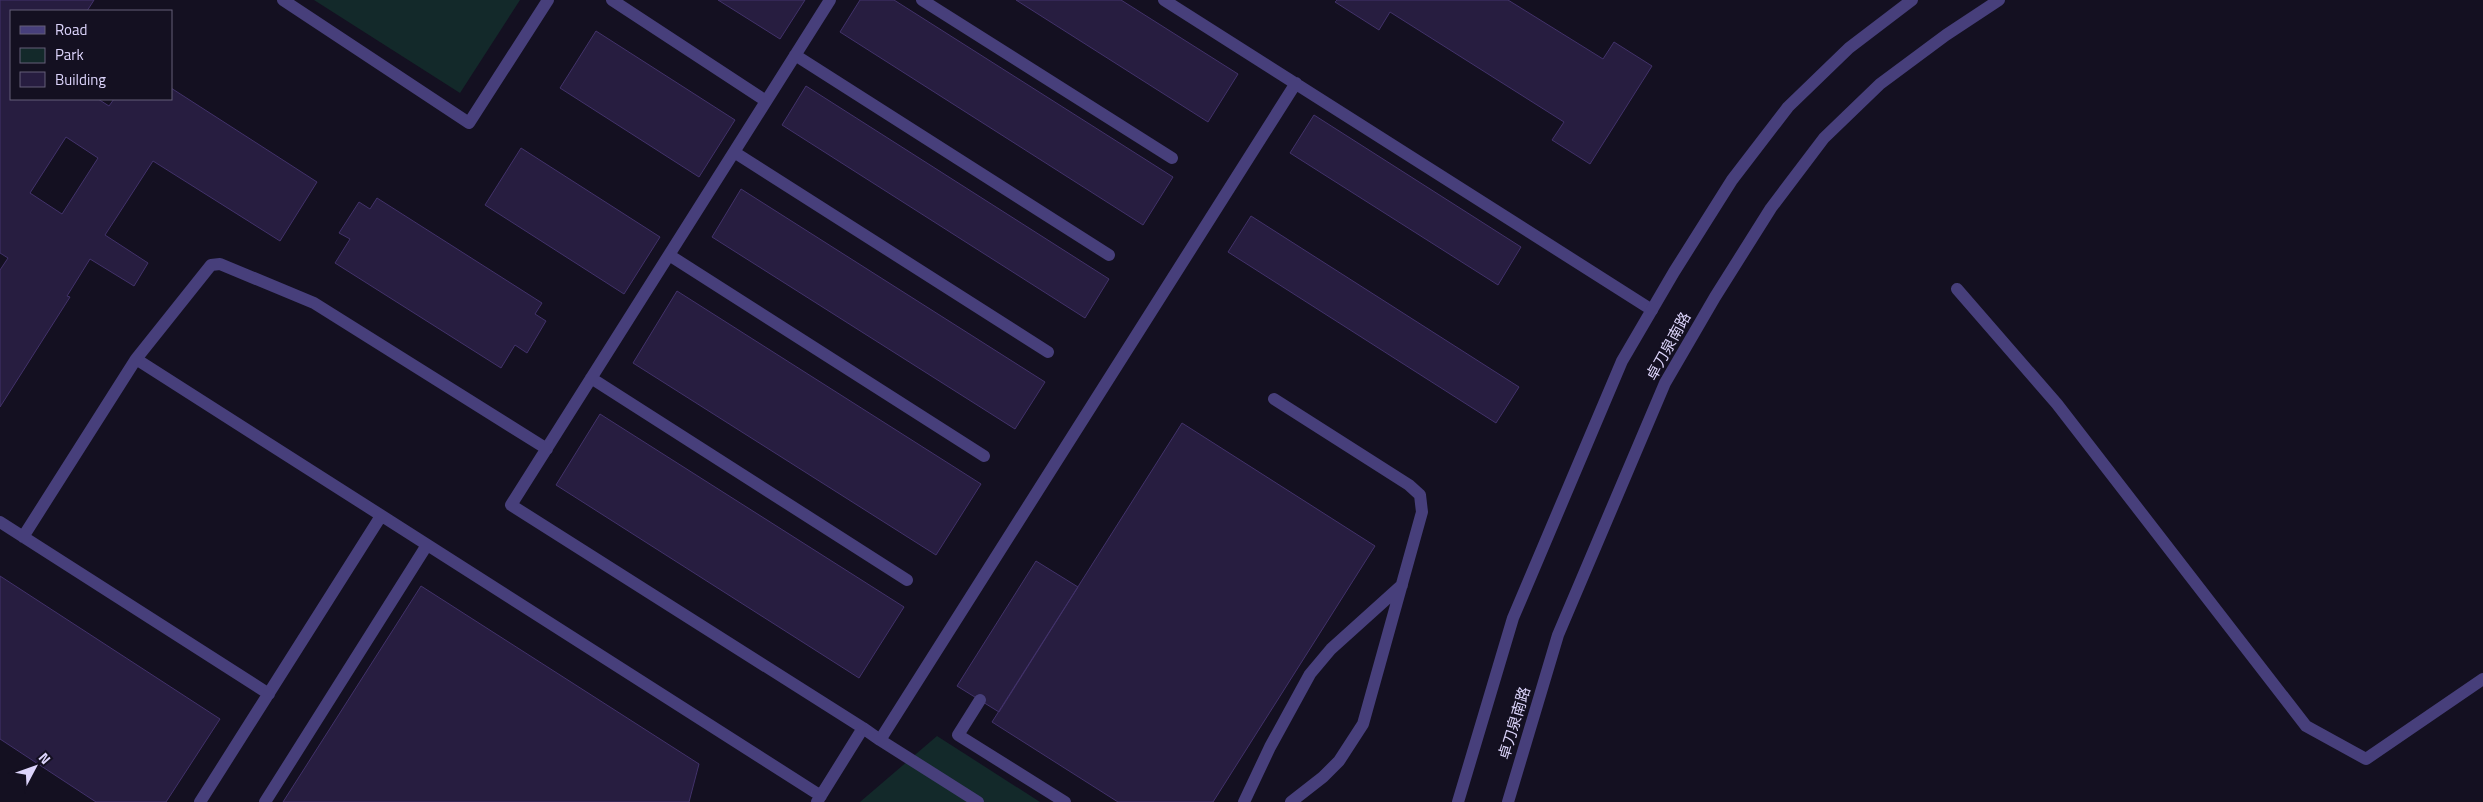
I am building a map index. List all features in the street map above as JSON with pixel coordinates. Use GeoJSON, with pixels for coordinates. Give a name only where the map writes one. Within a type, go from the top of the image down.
{"type":"FeatureCollection","features":[{"type":"Feature","properties":{"kind":"street"},"geometry":{"type":"LineString","coordinates":[[283,0],[468,122],[548,0]]}},
{"type":"Feature","properties":{"kind":"street"},"geometry":{"type":"LineString","coordinates":[[612,0],[766,101]]}},
{"type":"Feature","properties":{"kind":"street"},"geometry":{"type":"LineString","coordinates":[[830,0],[512,505],[978,802]]}},
{"type":"Feature","properties":{"kind":"street"},"geometry":{"type":"LineString","coordinates":[[922,0],[1172,158]]}},
{"type":"Feature","properties":{"kind":"street"},"geometry":{"type":"LineString","coordinates":[[1164,0],[1652,310]]}},
{"type":"Feature","properties":{"kind":"street","name":"卓刀泉南路"},"geometry":{"type":"LineString","coordinates":[[1458,802],[1513,618],[1622,361],[1732,180],[1788,106],[1849,48],[1912,0]]}},
{"type":"Feature","properties":{"kind":"street","name":"卓刀泉南路"},"geometry":{"type":"LineString","coordinates":[[1508,802],[1558,635],[1665,383],[1715,297],[1771,208],[1824,138],[1880,84],[1946,35],[1999,0]]}},
{"type":"Feature","properties":{"kind":"street"},"geometry":{"type":"LineString","coordinates":[[795,55],[1109,255]]}},
{"type":"Feature","properties":{"kind":"street"},"geometry":{"type":"LineString","coordinates":[[880,740],[1296,83]]}},
{"type":"Feature","properties":{"kind":"street"},"geometry":{"type":"LineString","coordinates":[[734,152],[1048,352]]}},
{"type":"Feature","properties":{"kind":"street"},"geometry":{"type":"LineString","coordinates":[[669,255],[984,456]]}},
{"type":"Feature","properties":{"kind":"street"},"geometry":{"type":"LineString","coordinates":[[23,537],[136,360],[211,265],[220,264],[314,303],[547,449]]}},
{"type":"Feature","properties":{"kind":"street"},"geometry":{"type":"LineString","coordinates":[[1957,289],[2057,404],[2306,726],[2366,759],[2483,679]]}},
{"type":"Feature","properties":{"kind":"street"},"geometry":{"type":"LineString","coordinates":[[136,360],[427,545],[819,799],[863,728]]}},
{"type":"Feature","properties":{"kind":"street"},"geometry":{"type":"LineString","coordinates":[[592,378],[907,580]]}},
{"type":"Feature","properties":{"kind":"street"},"geometry":{"type":"LineString","coordinates":[[1274,399],[1409,485],[1420,495],[1422,512],[1363,724],[1339,761],[1323,777],[1291,802]]}},
{"type":"Feature","properties":{"kind":"street"},"geometry":{"type":"LineString","coordinates":[[200,802],[381,516]]}},
{"type":"Feature","properties":{"kind":"street"},"geometry":{"type":"LineString","coordinates":[[0,522],[269,694]]}},
{"type":"Feature","properties":{"kind":"street"},"geometry":{"type":"LineString","coordinates":[[265,802],[427,545]]}},
{"type":"Feature","properties":{"kind":"street"},"geometry":{"type":"LineString","coordinates":[[1244,802],[1270,747],[1310,674],[1331,649],[1402,585]]}},
{"type":"Feature","properties":{"kind":"street"},"geometry":{"type":"LineString","coordinates":[[980,700],[958,735],[1065,802]]}},
{"type":"Feature","properties":{"kind":"green space"},"geometry":{"type":"Polygon","coordinates":[[[314,0],[520,0],[460,93],[314,0]]]}},
{"type":"Feature","properties":{"kind":"green space"},"geometry":{"type":"Polygon","coordinates":[[[937,736],[1040,802],[860,802],[937,736]]]}},
{"type":"Feature","properties":{"kind":"building"},"geometry":{"type":"Polygon","coordinates":[[[0,0],[94,0],[88,10],[10,10],[10,100],[100,100],[109,106],[113,100],[172,100],[172,89],[317,182],[280,241],[153,161],[105,235],[148,263],[134,286],[90,259],[67,296],[70,297],[0,407],[0,270],[8,258],[0,253],[0,0]],[[66,137],[30,193],[62,214],[98,158],[66,137]]]}},
{"type":"Feature","properties":{"kind":"building"},"geometry":{"type":"Polygon","coordinates":[[[718,0],[805,0],[780,39],[718,0]]]}},
{"type":"Feature","properties":{"kind":"building"},"geometry":{"type":"Polygon","coordinates":[[[860,0],[894,0],[1173,177],[1143,225],[840,32],[860,0]]]}},
{"type":"Feature","properties":{"kind":"building"},"geometry":{"type":"Polygon","coordinates":[[[1016,0],[1121,0],[1238,74],[1208,122],[1016,0]]]}},
{"type":"Feature","properties":{"kind":"building"},"geometry":{"type":"Polygon","coordinates":[[[1337,0],[1508,0],[1603,59],[1614,42],[1652,66],[1590,164],[1552,140],[1564,122],[1390,12],[1379,30],[1335,2],[1337,0]]]}},
{"type":"Feature","properties":{"kind":"building"},"geometry":{"type":"Polygon","coordinates":[[[596,31],[735,120],[699,177],[560,88],[596,31]]]}},
{"type":"Feature","properties":{"kind":"building"},"geometry":{"type":"Polygon","coordinates":[[[806,86],[1109,279],[1085,318],[782,125],[806,86]]]}},
{"type":"Feature","properties":{"kind":"building"},"geometry":{"type":"Polygon","coordinates":[[[1314,115],[1521,247],[1498,285],[1290,153],[1314,115]]]}},
{"type":"Feature","properties":{"kind":"building"},"geometry":{"type":"Polygon","coordinates":[[[521,148],[660,237],[624,294],[485,205],[521,148]]]}},
{"type":"Feature","properties":{"kind":"building"},"geometry":{"type":"Polygon","coordinates":[[[741,189],[1045,382],[1015,429],[712,237],[741,189]]]}},
{"type":"Feature","properties":{"kind":"building"},"geometry":{"type":"Polygon","coordinates":[[[377,198],[542,303],[535,314],[546,321],[527,353],[515,345],[501,368],[335,263],[350,239],[339,233],[359,202],[370,209],[377,198]]]}},
{"type":"Feature","properties":{"kind":"building"},"geometry":{"type":"Polygon","coordinates":[[[1251,216],[1519,387],[1496,423],[1228,252],[1251,216]]]}},
{"type":"Feature","properties":{"kind":"building"},"geometry":{"type":"Polygon","coordinates":[[[677,291],[981,484],[936,555],[633,363],[677,291]]]}},
{"type":"Feature","properties":{"kind":"building"},"geometry":{"type":"Polygon","coordinates":[[[600,414],[904,607],[859,678],[556,485],[600,414]]]}},
{"type":"Feature","properties":{"kind":"building"},"geometry":{"type":"Polygon","coordinates":[[[1182,423],[1375,546],[1213,802],[1118,802],[992,722],[1182,423]]]}},
{"type":"Feature","properties":{"kind":"building"},"geometry":{"type":"Polygon","coordinates":[[[1036,561],[1078,587],[999,712],[957,686],[1036,561]]]}},
{"type":"Feature","properties":{"kind":"building"},"geometry":{"type":"Polygon","coordinates":[[[0,576],[220,719],[166,802],[96,802],[0,739],[0,576]]]}},
{"type":"Feature","properties":{"kind":"building"},"geometry":{"type":"Polygon","coordinates":[[[421,586],[699,764],[689,802],[283,802],[421,586]]]}}]}
